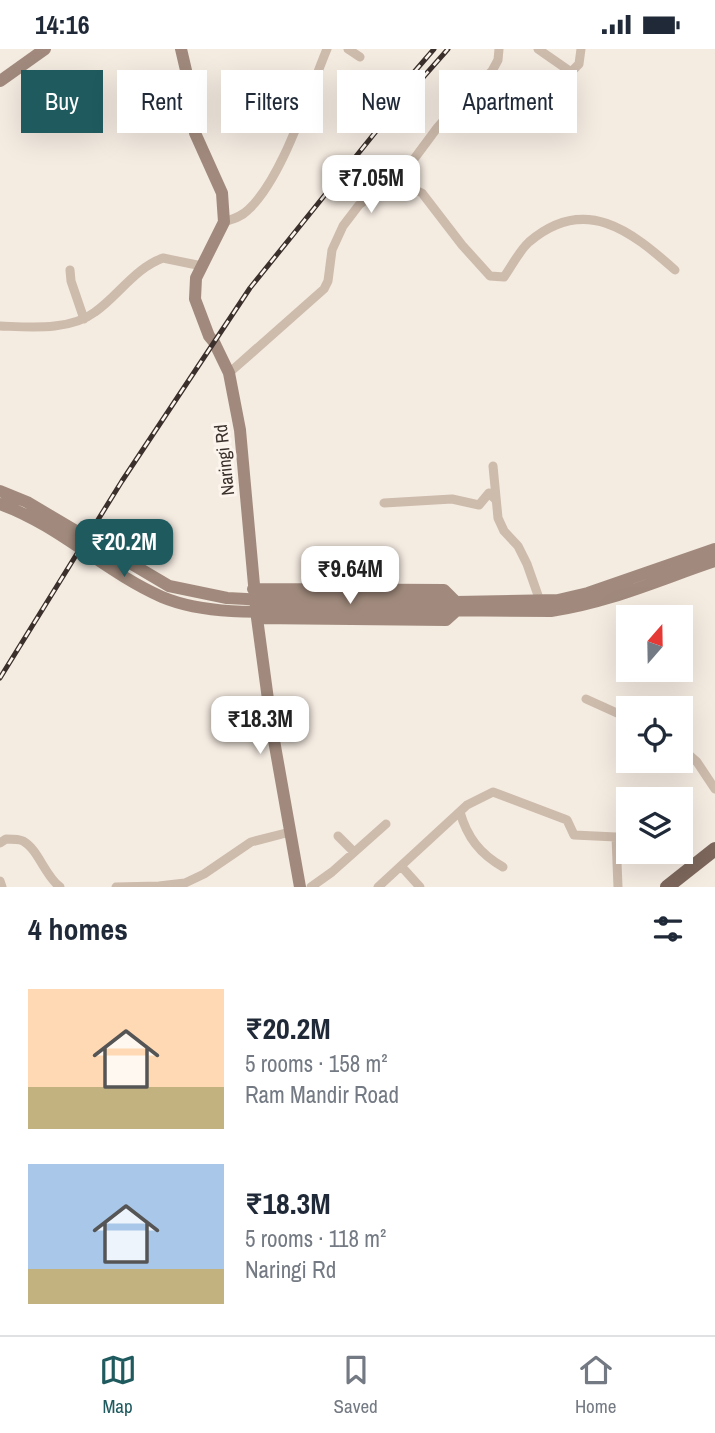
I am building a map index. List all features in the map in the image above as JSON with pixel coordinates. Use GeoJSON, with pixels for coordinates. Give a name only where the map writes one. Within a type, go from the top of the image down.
{"type":"FeatureCollection","features":[{"type":"Feature","properties":{"kind":"main road"},"geometry":{"type":"LineString","coordinates":[[0,81],[45,49]]}},
{"type":"Feature","properties":{"kind":"main road"},"geometry":{"type":"LineString","coordinates":[[181,49],[195,109],[195,133],[222,193],[224,222]]}},
{"type":"Feature","properties":{"kind":"main road","name":"Naringi Rd"},"geometry":{"type":"LineString","coordinates":[[224,222],[196,278],[195,299],[209,336],[215,342],[229,373],[240,430],[253,589],[300,887]]}},
{"type":"Feature","properties":{"kind":"main road"},"geometry":{"type":"LineString","coordinates":[[0,491],[27,502],[169,586],[227,598],[429,606]]}},
{"type":"Feature","properties":{"kind":"main road"},"geometry":{"type":"LineString","coordinates":[[0,504],[36,520],[129,580],[164,598],[225,610],[456,606],[551,611],[569,609],[633,590],[715,561]]}},
{"type":"Feature","properties":{"kind":"main road"},"geometry":{"type":"LineString","coordinates":[[456,606],[558,600],[588,593],[715,549]]}},
{"type":"Feature","properties":{"kind":"main road"},"geometry":{"type":"LineString","coordinates":[[253,589],[444,590],[456,606]]}},
{"type":"Feature","properties":{"kind":"main road"},"geometry":{"type":"LineString","coordinates":[[257,618],[446,620],[456,606]]}},
{"type":"Feature","properties":{"kind":"main road"},"geometry":{"type":"LineString","coordinates":[[667,887],[715,849]]}},
{"type":"Feature","properties":{"kind":"street"},"geometry":{"type":"LineString","coordinates":[[224,222],[239,218],[250,209],[269,183],[327,49]]}},
{"type":"Feature","properties":{"kind":"street"},"geometry":{"type":"LineString","coordinates":[[348,49],[360,57]]}},
{"type":"Feature","properties":{"kind":"street"},"geometry":{"type":"LineString","coordinates":[[229,373],[316,299],[328,281],[332,250],[343,226],[359,205],[376,192],[397,182],[437,128],[492,71],[498,60],[499,49]]}},
{"type":"Feature","properties":{"kind":"street"},"geometry":{"type":"LineString","coordinates":[[538,49],[571,72],[579,64],[581,49]]}},
{"type":"Feature","properties":{"kind":"street"},"geometry":{"type":"LineString","coordinates":[[397,182],[422,193],[461,245],[490,276],[504,277],[527,243],[550,227],[571,220],[595,219],[612,223],[643,242],[675,270]]}},
{"type":"Feature","properties":{"kind":"street"},"geometry":{"type":"LineString","coordinates":[[0,326],[52,326],[83,319],[101,308],[154,261],[171,258],[202,266]]}},
{"type":"Feature","properties":{"kind":"street"},"geometry":{"type":"LineString","coordinates":[[71,270],[71,281],[83,319]]}},
{"type":"Feature","properties":{"kind":"street"},"geometry":{"type":"LineString","coordinates":[[493,467],[498,517],[504,531],[518,546],[540,601]]}},
{"type":"Feature","properties":{"kind":"street"},"geometry":{"type":"LineString","coordinates":[[384,503],[452,499],[479,505],[489,493],[495,499]]}},
{"type":"Feature","properties":{"kind":"street"},"geometry":{"type":"LineString","coordinates":[[586,699],[616,713]]}},
{"type":"Feature","properties":{"kind":"street"},"geometry":{"type":"LineString","coordinates":[[693,758],[715,789]]}},
{"type":"Feature","properties":{"kind":"street"},"geometry":{"type":"LineString","coordinates":[[378,887],[467,805],[493,792],[568,820],[574,835],[616,837],[618,887]]}},
{"type":"Feature","properties":{"kind":"street"},"geometry":{"type":"LineString","coordinates":[[460,812],[469,838],[484,855],[503,867]]}},
{"type":"Feature","properties":{"kind":"street"},"geometry":{"type":"LineString","coordinates":[[311,887],[386,824]]}},
{"type":"Feature","properties":{"kind":"street"},"geometry":{"type":"LineString","coordinates":[[116,887],[185,883],[204,874],[251,842],[290,832]]}},
{"type":"Feature","properties":{"kind":"street"},"geometry":{"type":"LineString","coordinates":[[338,836],[354,852]]}},
{"type":"Feature","properties":{"kind":"street"},"geometry":{"type":"LineString","coordinates":[[0,843],[6,839],[23,841],[53,882],[60,887]]}},
{"type":"Feature","properties":{"kind":"street"},"geometry":{"type":"LineString","coordinates":[[401,866],[420,887]]}},
{"type":"Feature","properties":{"kind":"street"},"geometry":{"type":"LineString","coordinates":[[0,881],[2,887]]}},
{"type":"Feature","properties":{"kind":"railway"},"geometry":{"type":"LineString","coordinates":[[416,70],[434,49]]}},
{"type":"Feature","properties":{"kind":"railway"},"geometry":{"type":"LineString","coordinates":[[0,678],[122,481],[250,288],[382,124],[448,49]]}}]}
